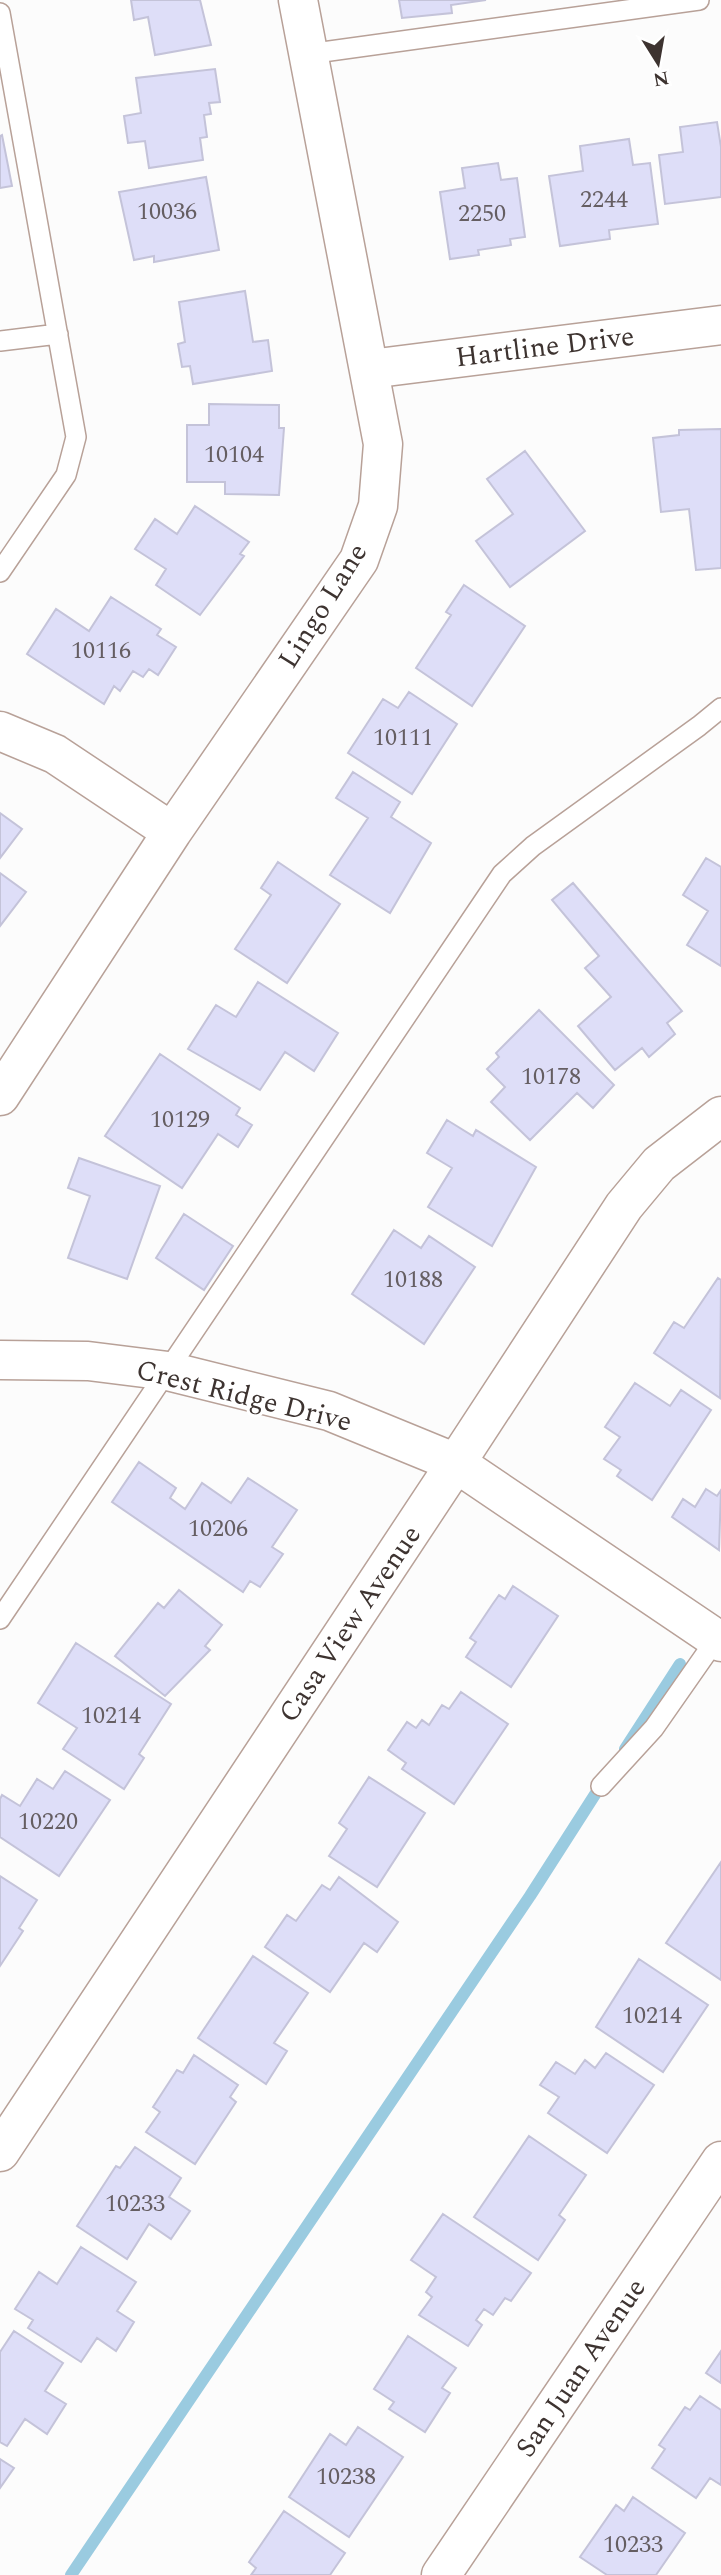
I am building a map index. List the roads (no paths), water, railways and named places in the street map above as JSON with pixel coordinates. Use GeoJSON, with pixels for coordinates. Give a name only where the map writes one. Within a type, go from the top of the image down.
{"type":"FeatureCollection","features":[{"type":"Feature","properties":{"kind":"street","name":"Lingo Lane"},"geometry":{"type":"LineString","coordinates":[[0,1096],[172,831],[359,560],[378,506],[383,444],[298,0]]}},
{"type":"Feature","properties":{"kind":"street","name":"Hartline Drive"},"geometry":{"type":"LineString","coordinates":[[370,369],[721,325]]}},
{"type":"Feature","properties":{"kind":"street"},"geometry":{"type":"LineString","coordinates":[[0,731],[55,754],[172,831]]}},
{"type":"Feature","properties":{"kind":"street","name":"Casa View Avenue"},"geometry":{"type":"LineString","coordinates":[[0,2152],[624,1206],[659,1164],[721,1116]]}},
{"type":"Feature","properties":{"kind":"street","name":"Crest Ridge Drive"},"geometry":{"type":"LineString","coordinates":[[0,1360],[88,1361],[168,1371],[329,1411],[456,1464],[719,1637]]}},
{"type":"Feature","properties":{"kind":"street","name":"San Juan Avenue"},"geometry":{"type":"LineString","coordinates":[[441,2575],[721,2161]]}},
{"type":"Feature","properties":{"kind":"lane"},"geometry":{"type":"LineString","coordinates":[[308,54],[699,0]]}},
{"type":"Feature","properties":{"kind":"lane"},"geometry":{"type":"LineString","coordinates":[[0,13],[76,437],[66,475],[0,572]]}},
{"type":"Feature","properties":{"kind":"lane"},"geometry":{"type":"LineString","coordinates":[[0,341],[58,334]]}},
{"type":"Feature","properties":{"kind":"lane"},"geometry":{"type":"LineString","coordinates":[[0,1619],[502,874],[533,845],[721,708]]}},
{"type":"Feature","properties":{"kind":"lane"},"geometry":{"type":"LineString","coordinates":[[601,1786],[654,1728],[719,1637]]}},
{"type":"Feature","properties":{"kind":"waterway"},"geometry":{"type":"LineString","coordinates":[[625,1749],[680,1664]]}},
{"type":"Feature","properties":{"kind":"waterway"},"geometry":{"type":"LineString","coordinates":[[71,2575],[530,1896],[603,1782]]}}]}
